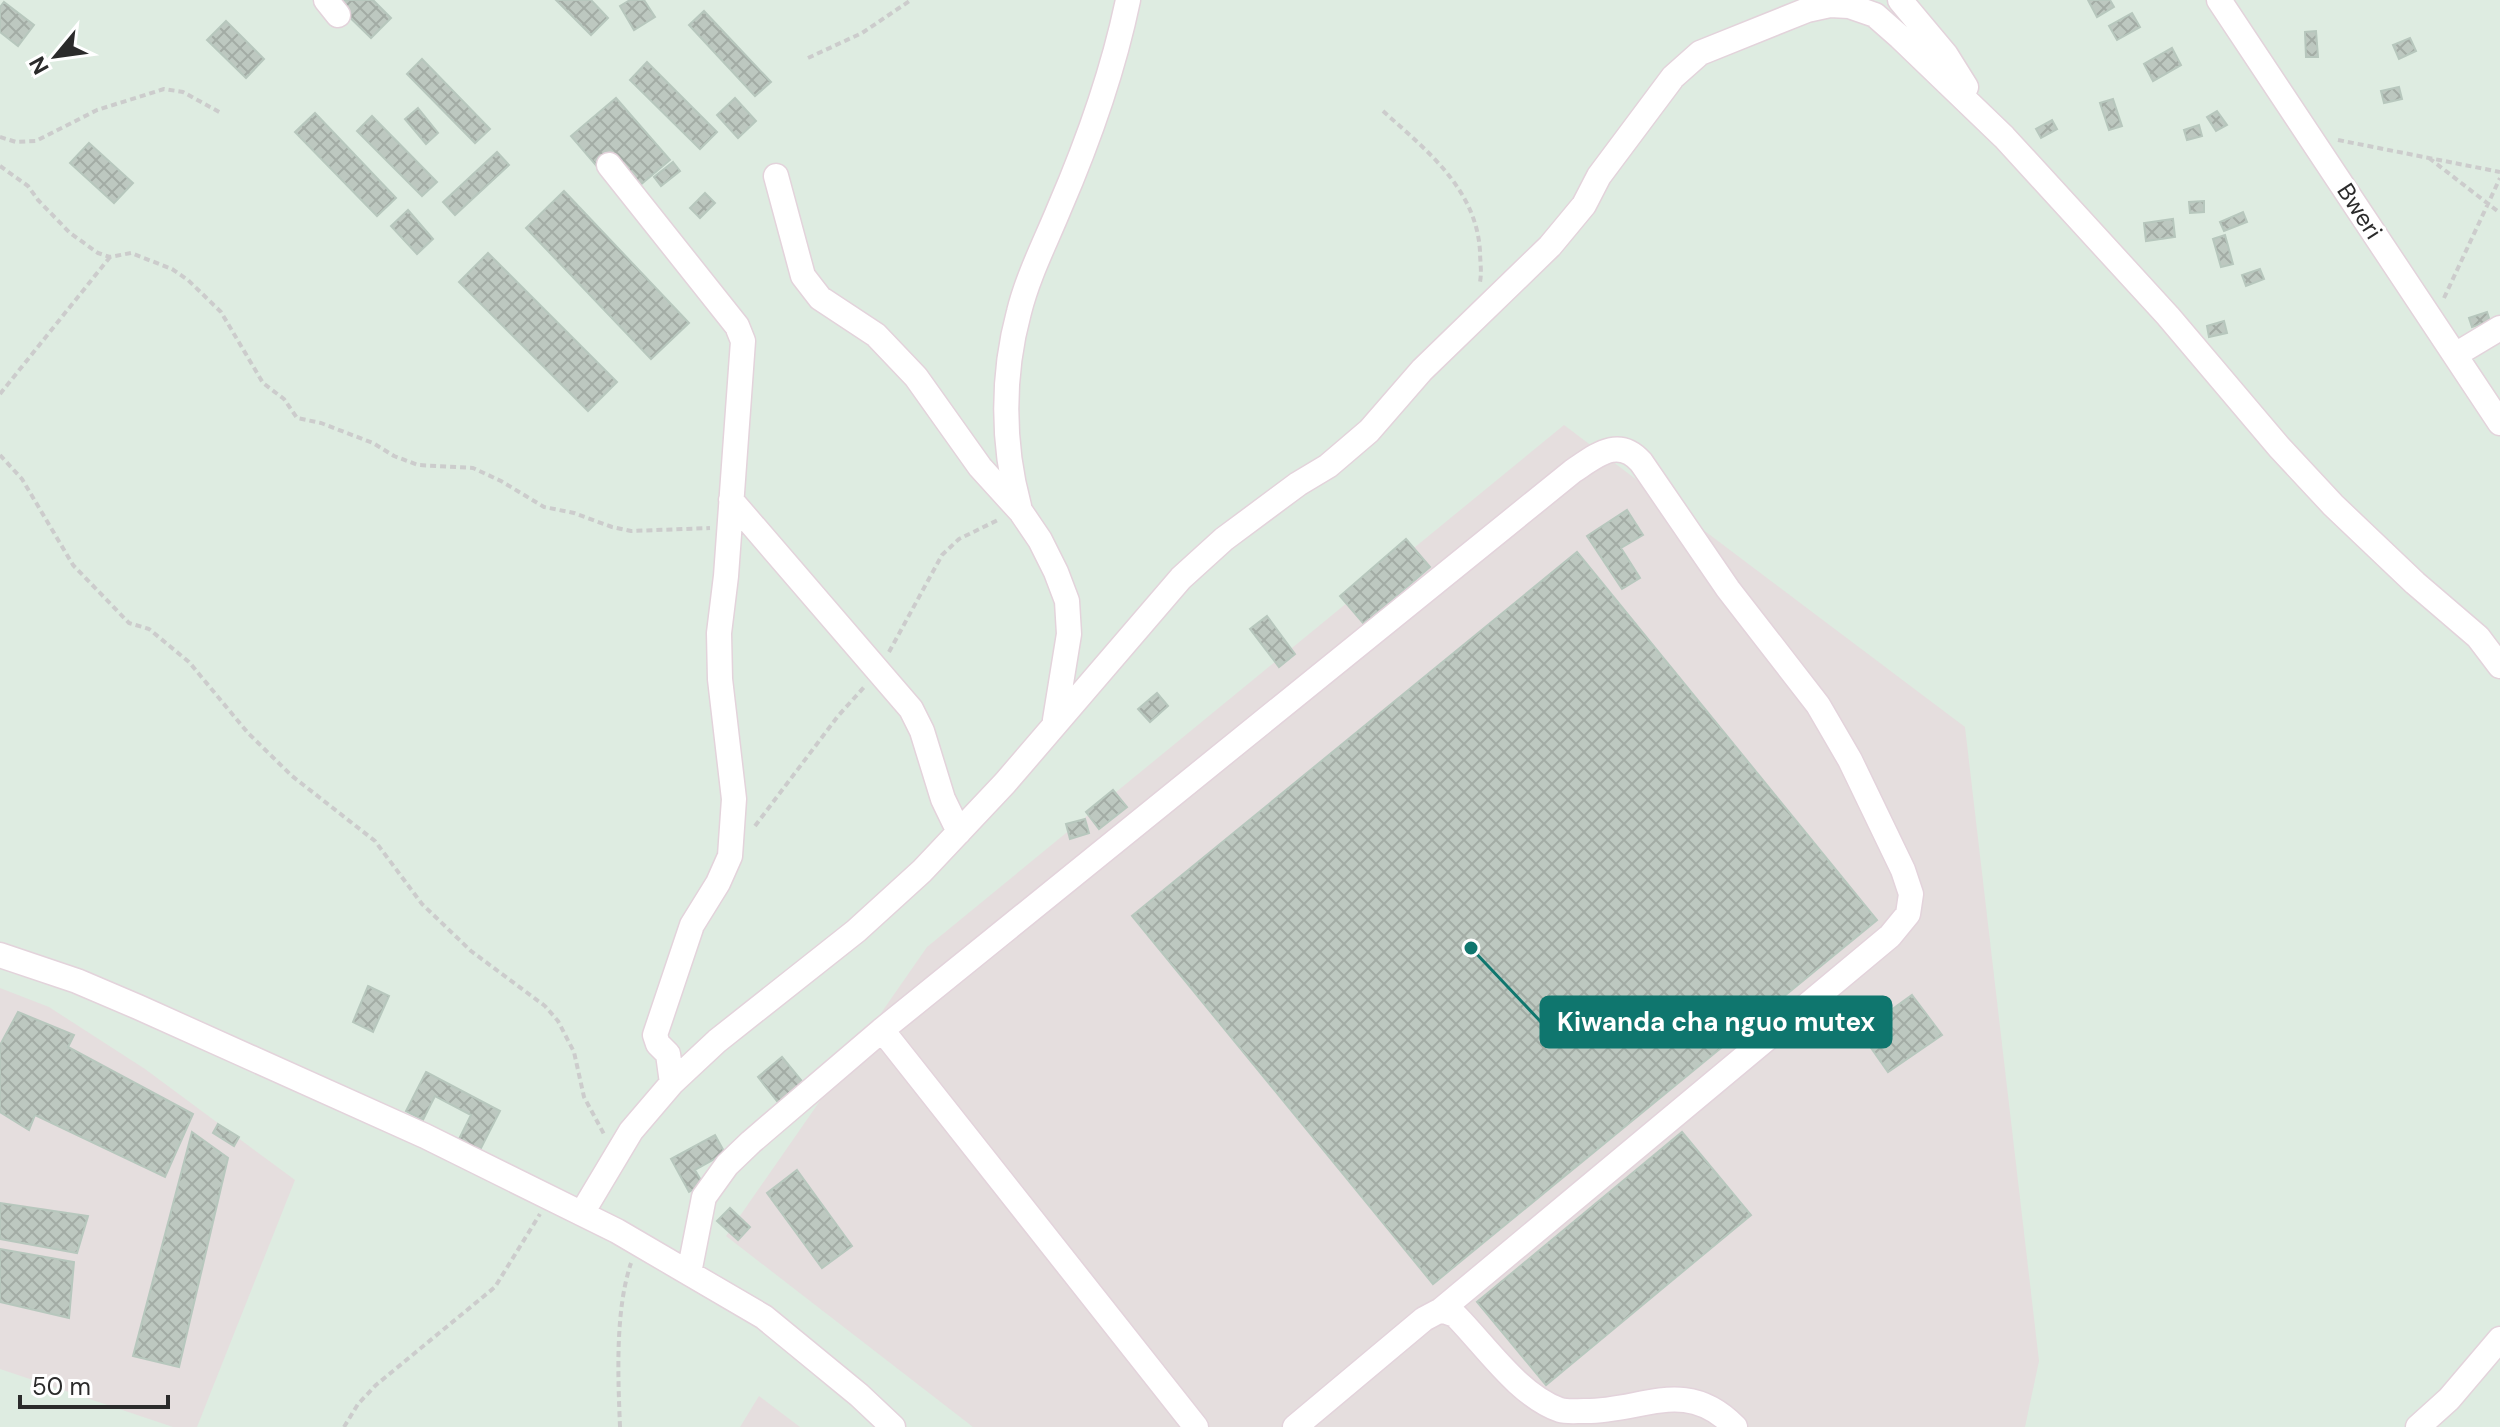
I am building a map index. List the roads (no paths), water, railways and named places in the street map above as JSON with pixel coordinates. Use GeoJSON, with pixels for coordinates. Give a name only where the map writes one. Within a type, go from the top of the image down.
{"type":"FeatureCollection","features":[{"type":"Feature","properties":{"kind":"street"},"geometry":{"type":"LineString","coordinates":[[1112,0],[1119,42]]}},
{"type":"Feature","properties":{"kind":"street"},"geometry":{"type":"LineString","coordinates":[[1021,512],[1010,472],[1008,449],[1009,363],[1019,312],[1037,257],[1087,138],[1119,42],[1128,0]]}},
{"type":"Feature","properties":{"kind":"street"},"geometry":{"type":"LineString","coordinates":[[1900,0],[1961,77],[1977,112]]}},
{"type":"Feature","properties":{"kind":"street","name":"Bweri"},"geometry":{"type":"LineString","coordinates":[[2219,0],[2500,423]]}},
{"type":"Feature","properties":{"kind":"street"},"geometry":{"type":"LineString","coordinates":[[582,1213],[631,1131],[672,1083],[717,1041],[856,931],[1005,783],[1181,578],[1224,539],[1328,466],[1369,431],[1422,370],[1550,246],[1584,205],[1599,176],[1673,77],[1700,53],[1807,10],[1830,5],[1849,6],[1875,15],[1900,37],[2004,137],[2142,287],[2333,505],[2415,583],[2478,637],[2500,666]]}},
{"type":"Feature","properties":{"kind":"street"},"geometry":{"type":"LineString","coordinates":[[609,165],[737,326],[743,341],[719,633],[720,679],[734,799],[733,838],[725,870],[692,925],[655,1035],[658,1044],[668,1054],[672,1083]]}},
{"type":"Feature","properties":{"kind":"street"},"geometry":{"type":"LineString","coordinates":[[776,176],[803,276],[820,298],[876,335],[916,377],[980,467],[1021,512],[1056,572],[1067,601],[1069,634],[1055,722]]}},
{"type":"Feature","properties":{"kind":"street"},"geometry":{"type":"LineString","coordinates":[[2455,355],[2500,328]]}},
{"type":"Feature","properties":{"kind":"street"},"geometry":{"type":"LineString","coordinates":[[689,1273],[704,1197],[715,1179],[751,1142],[882,1030],[1573,471],[1608,450],[1632,452],[1728,589],[1818,705],[1850,760],[1903,870],[1911,894],[1908,914],[1890,936],[1441,1310],[1424,1319],[1295,1427]]}},
{"type":"Feature","properties":{"kind":"street"},"geometry":{"type":"LineString","coordinates":[[731,500],[911,709],[959,832]]}},
{"type":"Feature","properties":{"kind":"street"},"geometry":{"type":"LineString","coordinates":[[0,955],[77,981],[138,1007],[425,1136],[582,1213],[764,1317],[893,1427]]}},
{"type":"Feature","properties":{"kind":"street"},"geometry":{"type":"LineString","coordinates":[[882,1030],[1196,1427]]}},
{"type":"Feature","properties":{"kind":"street"},"geometry":{"type":"LineString","coordinates":[[1441,1310],[1455,1315],[1538,1400],[1563,1411],[1597,1412],[1644,1402],[1688,1399],[1721,1413],[1735,1427]]}},
{"type":"Feature","properties":{"kind":"street"},"geometry":{"type":"LineString","coordinates":[[2418,1427],[2449,1399],[2500,1339]]}},
{"type":"Feature","properties":{"kind":"place","name":"Kiwanda cha nguo mutex"},"geometry":{"type":"Point","coordinates":[1471,948]}}]}
